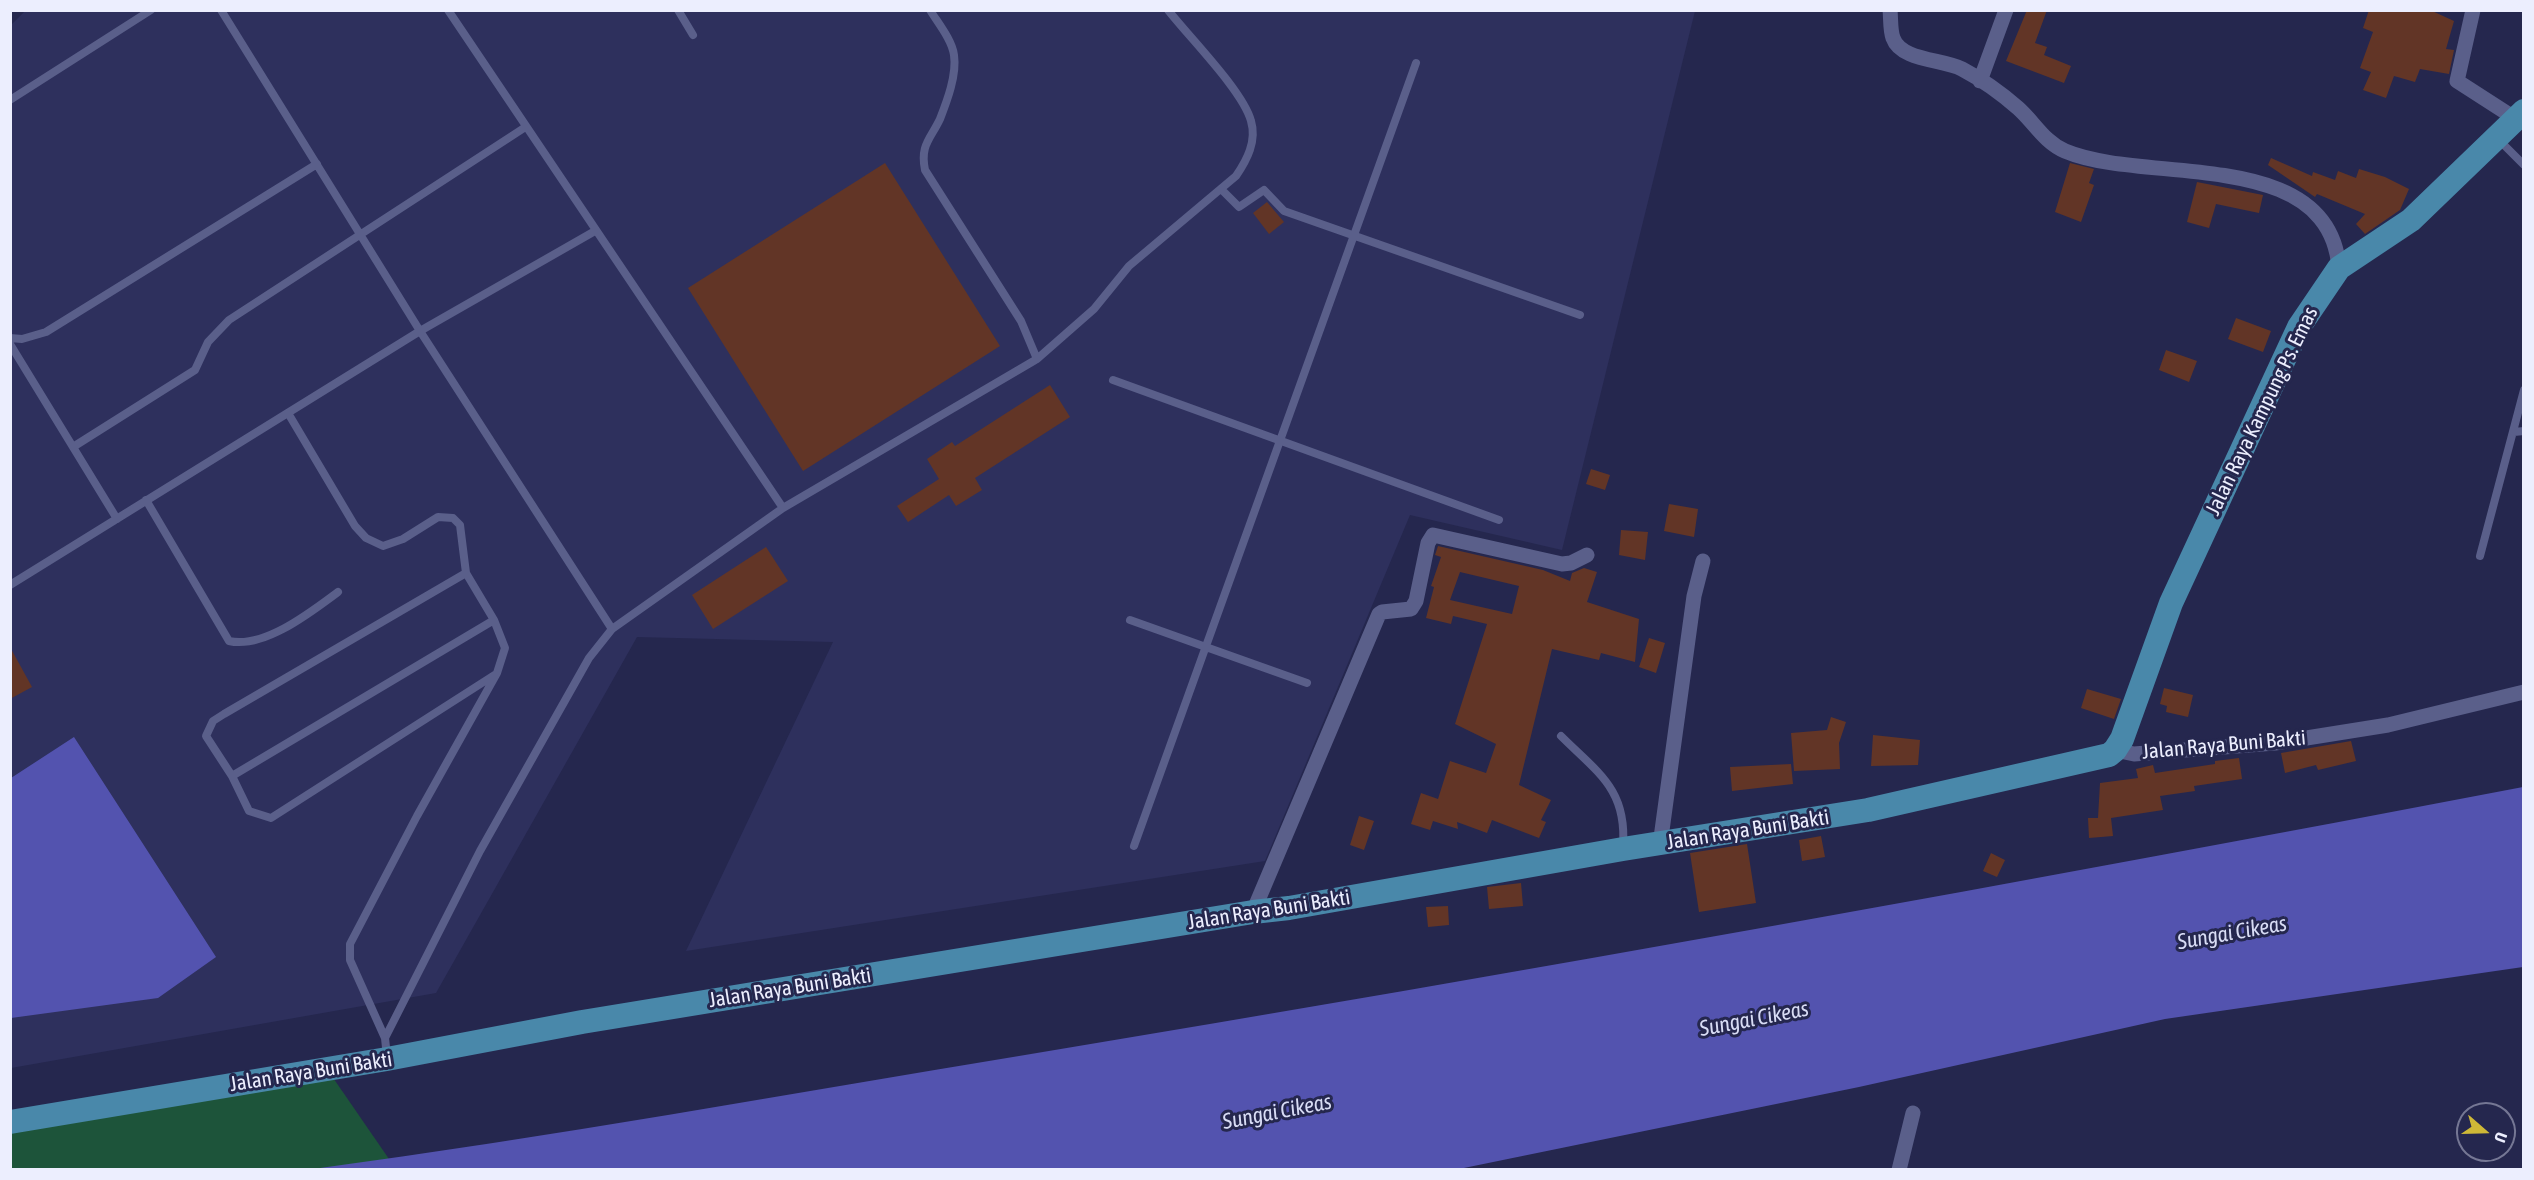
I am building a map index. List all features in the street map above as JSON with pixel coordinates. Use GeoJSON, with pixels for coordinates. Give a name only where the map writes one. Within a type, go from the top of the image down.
{"type":"FeatureCollection","features":[{"type":"Feature","properties":{"kind":"main road","name":"Jalan Raya Kampung Ps. Emas"},"geometry":{"type":"LineString","coordinates":[[2115,750],[2122,739],[2171,603],[2299,327],[2339,268],[2411,220],[2519,115]]}},
{"type":"Feature","properties":{"kind":"main road","name":"Jalan Raya Buni Bakti"},"geometry":{"type":"LineString","coordinates":[[10,1122],[386,1049],[582,1022],[1289,908],[1623,849],[1660,845],[1868,810],[2100,758],[2115,750]]}},
{"type":"Feature","properties":{"kind":"street"},"geometry":{"type":"LineString","coordinates":[[1890,10],[1893,38],[1897,45],[1913,54],[1953,65],[1980,81],[2018,108],[2051,142],[2085,159],[2253,182],[2279,189],[2299,198],[2320,217],[2330,232],[2337,249],[2339,268]]}},
{"type":"Feature","properties":{"kind":"street"},"geometry":{"type":"LineString","coordinates":[[1980,81],[2006,10]]}},
{"type":"Feature","properties":{"kind":"street"},"geometry":{"type":"LineString","coordinates":[[2473,10],[2457,81],[2519,115]]}},
{"type":"Feature","properties":{"kind":"street"},"geometry":{"type":"LineString","coordinates":[[1253,912],[1380,614],[1411,609],[1416,601],[1428,543],[1433,534],[1562,564],[1571,564],[1587,555]]}},
{"type":"Feature","properties":{"kind":"street"},"geometry":{"type":"LineString","coordinates":[[1660,845],[1692,608],[1703,561]]}},
{"type":"Feature","properties":{"kind":"street","name":"Jalan Raya Buni Bakti"},"geometry":{"type":"LineString","coordinates":[[2115,750],[2134,754],[2275,743],[2388,725],[2523,692]]}},
{"type":"Feature","properties":{"kind":"street"},"geometry":{"type":"LineString","coordinates":[[1899,1170],[1913,1113]]}},
{"type":"Feature","properties":{"kind":"lane"},"geometry":{"type":"LineString","coordinates":[[10,100],[152,10]]}},
{"type":"Feature","properties":{"kind":"lane"},"geometry":{"type":"LineString","coordinates":[[221,10],[420,331],[612,629]]}},
{"type":"Feature","properties":{"kind":"lane"},"geometry":{"type":"LineString","coordinates":[[448,10],[524,128],[595,231],[614,254],[783,508]]}},
{"type":"Feature","properties":{"kind":"lane"},"geometry":{"type":"LineString","coordinates":[[678,10],[693,35]]}},
{"type":"Feature","properties":{"kind":"lane"},"geometry":{"type":"LineString","coordinates":[[930,10],[954,54],[953,78],[939,119],[924,149],[925,170],[1021,321],[1037,359]]}},
{"type":"Feature","properties":{"kind":"lane"},"geometry":{"type":"LineString","coordinates":[[386,1049],[480,851],[590,658],[612,629],[783,508],[1037,359],[1094,309],[1129,266],[1236,176],[1248,159],[1252,145],[1252,122],[1239,97],[1168,10]]}},
{"type":"Feature","properties":{"kind":"lane"},"geometry":{"type":"LineString","coordinates":[[1134,846],[1416,63]]}},
{"type":"Feature","properties":{"kind":"lane"},"geometry":{"type":"LineString","coordinates":[[73,447],[195,370],[208,342],[229,320],[524,128]]}},
{"type":"Feature","properties":{"kind":"lane"},"geometry":{"type":"LineString","coordinates":[[2497,138],[2523,165]]}},
{"type":"Feature","properties":{"kind":"lane"},"geometry":{"type":"LineString","coordinates":[[10,338],[22,339],[46,333],[317,164]]}},
{"type":"Feature","properties":{"kind":"lane"},"geometry":{"type":"LineString","coordinates":[[1221,189],[1239,207],[1264,190],[1284,211],[1580,315]]}},
{"type":"Feature","properties":{"kind":"lane"},"geometry":{"type":"LineString","coordinates":[[10,585],[420,331],[595,231]]}},
{"type":"Feature","properties":{"kind":"lane"},"geometry":{"type":"LineString","coordinates":[[10,344],[117,519]]}},
{"type":"Feature","properties":{"kind":"lane"},"geometry":{"type":"LineString","coordinates":[[1113,380],[1499,520]]}},
{"type":"Feature","properties":{"kind":"lane"},"geometry":{"type":"LineString","coordinates":[[2480,556],[2514,432],[2523,390]]}},
{"type":"Feature","properties":{"kind":"lane"},"geometry":{"type":"LineString","coordinates":[[288,413],[355,526],[366,538],[382,546],[403,539],[438,517],[453,518],[460,525],[462,559],[466,573],[494,620],[505,648],[497,674],[417,816],[350,944],[350,960],[386,1049]]}},
{"type":"Feature","properties":{"kind":"lane"},"geometry":{"type":"LineString","coordinates":[[2514,432],[2523,431]]}},
{"type":"Feature","properties":{"kind":"lane"},"geometry":{"type":"LineString","coordinates":[[146,500],[229,641],[239,644],[280,631],[338,592]]}},
{"type":"Feature","properties":{"kind":"lane"},"geometry":{"type":"LineString","coordinates":[[466,573],[213,722],[206,736],[232,776],[249,811],[271,818],[497,674]]}},
{"type":"Feature","properties":{"kind":"lane"},"geometry":{"type":"LineString","coordinates":[[232,776],[494,620]]}},
{"type":"Feature","properties":{"kind":"lane"},"geometry":{"type":"LineString","coordinates":[[1130,620],[1307,683]]}},
{"type":"Feature","properties":{"kind":"lane"},"geometry":{"type":"LineString","coordinates":[[1561,736],[1618,797],[1624,829],[1623,849]]}},
{"type":"Feature","properties":{"kind":"shaded area"},"geometry":{"type":"Polygon","coordinates":[[[25,11],[1695,11],[1562,550],[1410,515],[1265,861],[686,951],[833,642],[637,637],[436,993],[11,1068],[10,26],[25,11]]]}},
{"type":"Feature","properties":{"kind":"green space"},"geometry":{"type":"Polygon","coordinates":[[[327,1069],[389,1159],[313,1170],[11,1170],[11,1122],[327,1069]]]}},
{"type":"Feature","properties":{"kind":"water"},"geometry":{"type":"Polygon","coordinates":[[[74,737],[216,957],[158,998],[11,1018],[11,778],[74,737]]]}},
{"type":"Feature","properties":{"kind":"water","name":"Sungai Cikeas"},"geometry":{"type":"Polygon","coordinates":[[[2523,787],[2523,967],[2165,1019],[1859,1087],[1459,1169],[313,1169],[669,1115],[1213,1024],[1962,892],[2523,787]]]}},
{"type":"Feature","properties":{"kind":"building"},"geometry":{"type":"Polygon","coordinates":[[[2027,10],[2047,10],[2035,43],[2047,47],[2044,55],[2071,66],[2064,83],[2006,61],[2027,10]]]}},
{"type":"Feature","properties":{"kind":"building"},"geometry":{"type":"Polygon","coordinates":[[[2369,10],[2430,10],[2454,21],[2446,49],[2454,50],[2449,74],[2420,69],[2415,82],[2394,76],[2386,98],[2363,90],[2371,72],[2360,68],[2373,32],[2363,28],[2369,10]]]}},
{"type":"Feature","properties":{"kind":"building"},"geometry":{"type":"Polygon","coordinates":[[[2271,158],[2312,176],[2313,172],[2335,180],[2338,171],[2356,178],[2359,169],[2385,177],[2409,189],[2400,210],[2365,234],[2356,224],[2365,214],[2317,194],[2315,197],[2268,165],[2271,158]]]}},
{"type":"Feature","properties":{"kind":"building"},"geometry":{"type":"Polygon","coordinates":[[[885,163],[1000,346],[803,471],[688,288],[885,163]]]}},
{"type":"Feature","properties":{"kind":"building"},"geometry":{"type":"Polygon","coordinates":[[[2070,163],[2094,169],[2089,183],[2094,185],[2081,222],[2055,212],[2070,163]]]}},
{"type":"Feature","properties":{"kind":"building"},"geometry":{"type":"Polygon","coordinates":[[[2197,182],[2263,195],[2259,213],[2216,204],[2209,228],[2187,222],[2197,182]]]}},
{"type":"Feature","properties":{"kind":"building"},"geometry":{"type":"Polygon","coordinates":[[[1267,202],[1284,222],[1269,234],[1253,213],[1267,202]]]}},
{"type":"Feature","properties":{"kind":"building"},"geometry":{"type":"Polygon","coordinates":[[[2236,318],[2271,331],[2263,352],[2228,339],[2236,318]]]}},
{"type":"Feature","properties":{"kind":"building"},"geometry":{"type":"Polygon","coordinates":[[[2166,350],[2197,361],[2189,382],[2159,370],[2166,350]]]}},
{"type":"Feature","properties":{"kind":"building"},"geometry":{"type":"Polygon","coordinates":[[[1050,385],[1070,417],[975,478],[982,490],[956,506],[949,495],[908,522],[897,506],[939,479],[927,459],[952,442],[955,446],[1050,385]]]}},
{"type":"Feature","properties":{"kind":"building"},"geometry":{"type":"Polygon","coordinates":[[[1591,469],[1610,475],[1605,490],[1586,484],[1591,469]]]}},
{"type":"Feature","properties":{"kind":"building"},"geometry":{"type":"Polygon","coordinates":[[[1669,504],[1698,509],[1694,537],[1664,531],[1669,504]]]}},
{"type":"Feature","properties":{"kind":"building"},"geometry":{"type":"Polygon","coordinates":[[[1621,530],[1648,532],[1645,560],[1619,555],[1621,530]]]}},
{"type":"Feature","properties":{"kind":"building"},"geometry":{"type":"Polygon","coordinates":[[[1438,546],[1543,570],[1570,581],[1572,573],[1584,568],[1597,572],[1587,602],[1639,619],[1635,662],[1601,653],[1599,660],[1552,649],[1519,785],[1551,800],[1541,820],[1546,822],[1539,838],[1492,820],[1487,833],[1457,822],[1458,829],[1433,821],[1430,830],[1411,824],[1421,793],[1438,799],[1450,761],[1486,773],[1496,744],[1455,724],[1487,624],[1453,616],[1451,624],[1426,618],[1434,587],[1431,586],[1441,557],[1435,555],[1438,546]],[[1460,572],[1450,600],[1512,614],[1519,586],[1460,572]]]}},
{"type":"Feature","properties":{"kind":"building"},"geometry":{"type":"Polygon","coordinates":[[[766,547],[788,581],[713,629],[692,595],[766,547]]]}},
{"type":"Feature","properties":{"kind":"building"},"geometry":{"type":"Polygon","coordinates":[[[1649,638],[1665,643],[1656,673],[1639,667],[1649,638]]]}},
{"type":"Feature","properties":{"kind":"building"},"geometry":{"type":"Polygon","coordinates":[[[10,647],[32,687],[10,699],[10,647]]]}},
{"type":"Feature","properties":{"kind":"building"},"geometry":{"type":"Polygon","coordinates":[[[2164,688],[2193,695],[2188,717],[2166,712],[2167,706],[2160,704],[2164,688]]]}},
{"type":"Feature","properties":{"kind":"building"},"geometry":{"type":"Polygon","coordinates":[[[2087,689],[2121,699],[2114,719],[2081,708],[2087,689]]]}},
{"type":"Feature","properties":{"kind":"building"},"geometry":{"type":"Polygon","coordinates":[[[1831,717],[1846,722],[1839,743],[1840,769],[1794,771],[1791,733],[1827,730],[1831,717]]]}},
{"type":"Feature","properties":{"kind":"building"},"geometry":{"type":"Polygon","coordinates":[[[1873,735],[1920,740],[1918,765],[1871,766],[1873,735]]]}},
{"type":"Feature","properties":{"kind":"building"},"geometry":{"type":"Polygon","coordinates":[[[2351,741],[2356,761],[2318,770],[2316,765],[2285,773],[2281,753],[2351,741]]]}},
{"type":"Feature","properties":{"kind":"building"},"geometry":{"type":"Polygon","coordinates":[[[2239,758],[2242,779],[2194,786],[2195,791],[2160,796],[2163,810],[2111,818],[2113,836],[2089,838],[2088,818],[2098,818],[2100,783],[2138,778],[2136,769],[2153,765],[2155,773],[2239,758]]]}},
{"type":"Feature","properties":{"kind":"building"},"geometry":{"type":"Polygon","coordinates":[[[1791,764],[1793,784],[1732,791],[1730,767],[1791,764]]]}},
{"type":"Feature","properties":{"kind":"building"},"geometry":{"type":"Polygon","coordinates":[[[1359,816],[1374,821],[1364,850],[1350,845],[1359,816]]]}},
{"type":"Feature","properties":{"kind":"building"},"geometry":{"type":"Polygon","coordinates":[[[1821,836],[1825,857],[1802,861],[1799,840],[1821,836]]]}},
{"type":"Feature","properties":{"kind":"building"},"geometry":{"type":"Polygon","coordinates":[[[1747,844],[1756,903],[1699,912],[1690,853],[1747,844]]]}},
{"type":"Feature","properties":{"kind":"building"},"geometry":{"type":"Polygon","coordinates":[[[1991,853],[2005,860],[1997,877],[1983,871],[1991,853]]]}},
{"type":"Feature","properties":{"kind":"building"},"geometry":{"type":"Polygon","coordinates":[[[1521,883],[1523,906],[1489,909],[1487,887],[1521,883]]]}},
{"type":"Feature","properties":{"kind":"building"},"geometry":{"type":"Polygon","coordinates":[[[1448,906],[1449,925],[1428,927],[1426,907],[1448,906]]]}}]}
